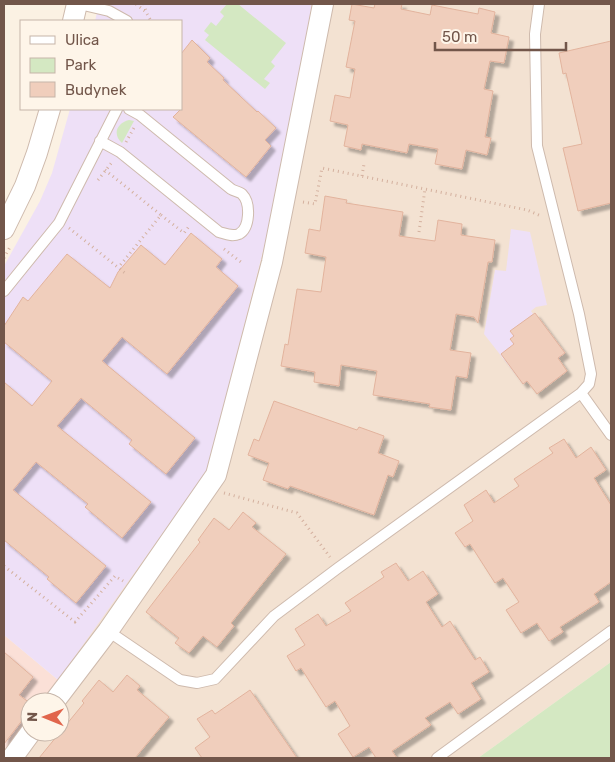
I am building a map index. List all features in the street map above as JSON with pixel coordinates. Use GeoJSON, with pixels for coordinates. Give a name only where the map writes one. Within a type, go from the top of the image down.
{"type":"FeatureCollection","features":[{"type":"Feature","properties":{"kind":"street"},"geometry":{"type":"LineString","coordinates":[[73,20],[78,4]]}},
{"type":"Feature","properties":{"kind":"street"},"geometry":{"type":"LineString","coordinates":[[62,692],[108,631],[216,475],[272,262],[323,4]]}},
{"type":"Feature","properties":{"kind":"street"},"geometry":{"type":"LineString","coordinates":[[4,229],[26,186],[38,153],[50,110]]}},
{"type":"Feature","properties":{"kind":"street"},"geometry":{"type":"LineString","coordinates":[[12,758],[24,742]]}},
{"type":"Feature","properties":{"kind":"lane"},"geometry":{"type":"LineString","coordinates":[[78,4],[108,11],[125,20]]}},
{"type":"Feature","properties":{"kind":"lane"},"geometry":{"type":"LineString","coordinates":[[108,631],[180,680],[197,684],[215,679],[274,616],[581,393],[589,384],[591,374],[579,314],[537,146],[535,34],[539,4]]}},
{"type":"Feature","properties":{"kind":"lane"},"geometry":{"type":"LineString","coordinates":[[4,292],[58,223],[116,110]]}},
{"type":"Feature","properties":{"kind":"lane"},"geometry":{"type":"LineString","coordinates":[[100,141],[120,152],[219,232],[231,236],[243,230],[249,213],[248,205],[242,194],[232,189],[140,115],[131,110]]}},
{"type":"Feature","properties":{"kind":"lane"},"geometry":{"type":"LineString","coordinates":[[581,393],[611,436]]}},
{"type":"Feature","properties":{"kind":"lane"},"geometry":{"type":"LineString","coordinates":[[438,758],[611,631]]}},
{"type":"Feature","properties":{"kind":"path"},"geometry":{"type":"LineString","coordinates":[[136,4],[146,12]]}},
{"type":"Feature","properties":{"kind":"path"},"geometry":{"type":"LineString","coordinates":[[144,4],[150,20]]}},
{"type":"Feature","properties":{"kind":"path"},"geometry":{"type":"LineString","coordinates":[[93,186],[120,152],[140,115]]}},
{"type":"Feature","properties":{"kind":"path"},"geometry":{"type":"LineString","coordinates":[[362,176],[364,164]]}},
{"type":"Feature","properties":{"kind":"path"},"geometry":{"type":"LineString","coordinates":[[300,210],[302,202],[315,204],[322,168],[527,210],[556,223]]}},
{"type":"Feature","properties":{"kind":"path"},"geometry":{"type":"LineString","coordinates":[[106,170],[161,215],[118,268]]}},
{"type":"Feature","properties":{"kind":"path"},"geometry":{"type":"LineString","coordinates":[[419,232],[425,189]]}},
{"type":"Feature","properties":{"kind":"path"},"geometry":{"type":"LineString","coordinates":[[64,230],[67,226],[125,274]]}},
{"type":"Feature","properties":{"kind":"path"},"geometry":{"type":"LineString","coordinates":[[221,492],[297,513],[338,568]]}},
{"type":"Feature","properties":{"kind":"path"},"geometry":{"type":"LineString","coordinates":[[4,566],[75,622],[114,576],[136,590]]}},
{"type":"Feature","properties":{"kind":"shaded area"},"geometry":{"type":"Polygon","coordinates":[[[99,4],[312,4],[276,200],[207,471],[58,680],[4,635],[4,266],[40,201],[52,173],[70,110],[182,110],[182,20],[95,20],[99,4]]]}},
{"type":"Feature","properties":{"kind":"shaded area"},"geometry":{"type":"Polygon","coordinates":[[[312,4],[611,4],[611,662],[478,758],[4,758],[4,751],[20,730],[20,742],[70,742],[70,692],[48,692],[207,471],[276,200],[312,4]]]}},
{"type":"Feature","properties":{"kind":"shaded area"},"geometry":{"type":"Polygon","coordinates":[[[511,229],[530,232],[547,305],[536,307],[531,311],[533,314],[535,313],[565,353],[558,359],[567,371],[537,394],[528,381],[523,384],[484,334],[495,270],[506,271],[511,229]]]}},
{"type":"Feature","properties":{"kind":"shaded area"},"geometry":{"type":"Polygon","coordinates":[[[4,635],[58,680],[49,692],[20,692],[20,730],[4,751],[4,635]]]}},
{"type":"Feature","properties":{"kind":"green space"},"geometry":{"type":"Polygon","coordinates":[[[227,4],[238,4],[286,43],[271,62],[275,66],[264,79],[270,83],[265,89],[205,40],[209,35],[204,31],[211,22],[216,26],[224,16],[220,12],[227,4]]]}},
{"type":"Feature","properties":{"kind":"green space"},"geometry":{"type":"Polygon","coordinates":[[[125,121],[134,121],[122,143],[117,136],[117,129],[125,121]]]}},
{"type":"Feature","properties":{"kind":"green space"},"geometry":{"type":"Polygon","coordinates":[[[611,662],[611,758],[478,758],[611,662]]]}},
{"type":"Feature","properties":{"kind":"building"},"geometry":{"type":"Polygon","coordinates":[[[352,4],[374,8],[375,4],[402,4],[401,9],[430,15],[432,5],[478,14],[479,8],[495,12],[491,33],[509,37],[504,63],[490,61],[484,89],[493,91],[485,137],[491,138],[487,155],[466,150],[462,169],[435,164],[438,149],[409,144],[407,153],[362,144],[361,150],[344,146],[348,125],[330,121],[335,95],[350,98],[355,69],[346,67],[355,21],[349,20],[352,4]]]}},
{"type":"Feature","properties":{"kind":"building"},"geometry":{"type":"Polygon","coordinates":[[[192,40],[210,58],[207,62],[224,78],[223,80],[276,128],[265,140],[271,146],[246,177],[173,117],[182,110],[182,53],[192,40]]]}},
{"type":"Feature","properties":{"kind":"building"},"geometry":{"type":"Polygon","coordinates":[[[611,41],[611,203],[578,211],[563,148],[582,144],[566,73],[563,74],[559,53],[611,41]]]}},
{"type":"Feature","properties":{"kind":"building"},"geometry":{"type":"Polygon","coordinates":[[[325,196],[347,200],[346,203],[403,212],[399,236],[435,241],[438,220],[462,224],[461,235],[495,240],[492,262],[488,262],[478,323],[474,317],[456,314],[450,350],[471,353],[467,378],[456,376],[451,410],[429,407],[430,404],[373,395],[377,371],[341,365],[339,386],[314,382],[315,372],[281,366],[285,344],[288,345],[297,289],[321,292],[326,257],[305,253],[309,229],[320,231],[325,196]]]}},
{"type":"Feature","properties":{"kind":"building"},"geometry":{"type":"Polygon","coordinates":[[[191,233],[222,259],[216,267],[238,286],[167,374],[122,337],[102,361],[195,438],[166,474],[129,444],[132,440],[81,398],[57,426],[151,502],[122,538],[85,507],[88,504],[36,462],[13,490],[106,566],[76,603],[47,579],[49,577],[4,540],[4,382],[32,406],[52,381],[4,342],[4,326],[23,297],[28,301],[67,254],[110,288],[118,272],[141,245],[165,265],[191,233]]]}},
{"type":"Feature","properties":{"kind":"building"},"geometry":{"type":"Polygon","coordinates":[[[535,313],[565,353],[558,358],[567,371],[537,394],[527,381],[523,384],[501,354],[514,344],[510,339],[514,336],[510,331],[535,313]]]}},
{"type":"Feature","properties":{"kind":"building"},"geometry":{"type":"Polygon","coordinates":[[[274,401],[357,430],[359,427],[384,436],[378,453],[399,461],[393,477],[388,475],[374,515],[290,486],[288,489],[263,480],[269,463],[248,455],[254,439],[259,441],[274,401]]]}},
{"type":"Feature","properties":{"kind":"building"},"geometry":{"type":"Polygon","coordinates":[[[564,439],[576,458],[591,447],[606,470],[594,478],[611,505],[611,582],[594,594],[599,602],[560,627],[563,632],[549,641],[537,623],[521,633],[506,610],[519,602],[503,578],[495,583],[470,544],[465,547],[455,533],[473,521],[464,505],[486,490],[494,503],[519,486],[514,479],[553,453],[549,448],[564,439]]]}},
{"type":"Feature","properties":{"kind":"building"},"geometry":{"type":"Polygon","coordinates":[[[243,512],[256,523],[252,527],[286,554],[231,623],[234,626],[217,647],[203,636],[189,653],[175,643],[179,638],[146,612],[200,542],[198,540],[214,518],[229,530],[243,512]]]}},
{"type":"Feature","properties":{"kind":"building"},"geometry":{"type":"Polygon","coordinates":[[[396,563],[408,581],[423,571],[438,594],[426,602],[442,627],[450,621],[475,660],[480,657],[489,672],[471,683],[481,699],[458,714],[450,702],[425,718],[431,725],[392,751],[397,758],[376,758],[369,747],[353,757],[338,734],[350,726],[335,701],[326,707],[301,668],[296,671],[287,656],[305,645],[295,629],[318,614],[326,626],[351,611],[345,603],[384,577],[381,572],[396,563]]]}},
{"type":"Feature","properties":{"kind":"building"},"geometry":{"type":"Polygon","coordinates":[[[4,652],[33,677],[19,695],[20,723],[4,744],[4,652]]]}},
{"type":"Feature","properties":{"kind":"building"},"geometry":{"type":"Polygon","coordinates":[[[127,675],[140,686],[137,690],[169,717],[135,758],[39,758],[52,742],[70,742],[70,720],[99,680],[113,692],[127,675]]]}},
{"type":"Feature","properties":{"kind":"building"},"geometry":{"type":"Polygon","coordinates":[[[250,690],[297,758],[202,758],[195,748],[210,737],[197,719],[212,710],[215,714],[250,690]]]}}]}
